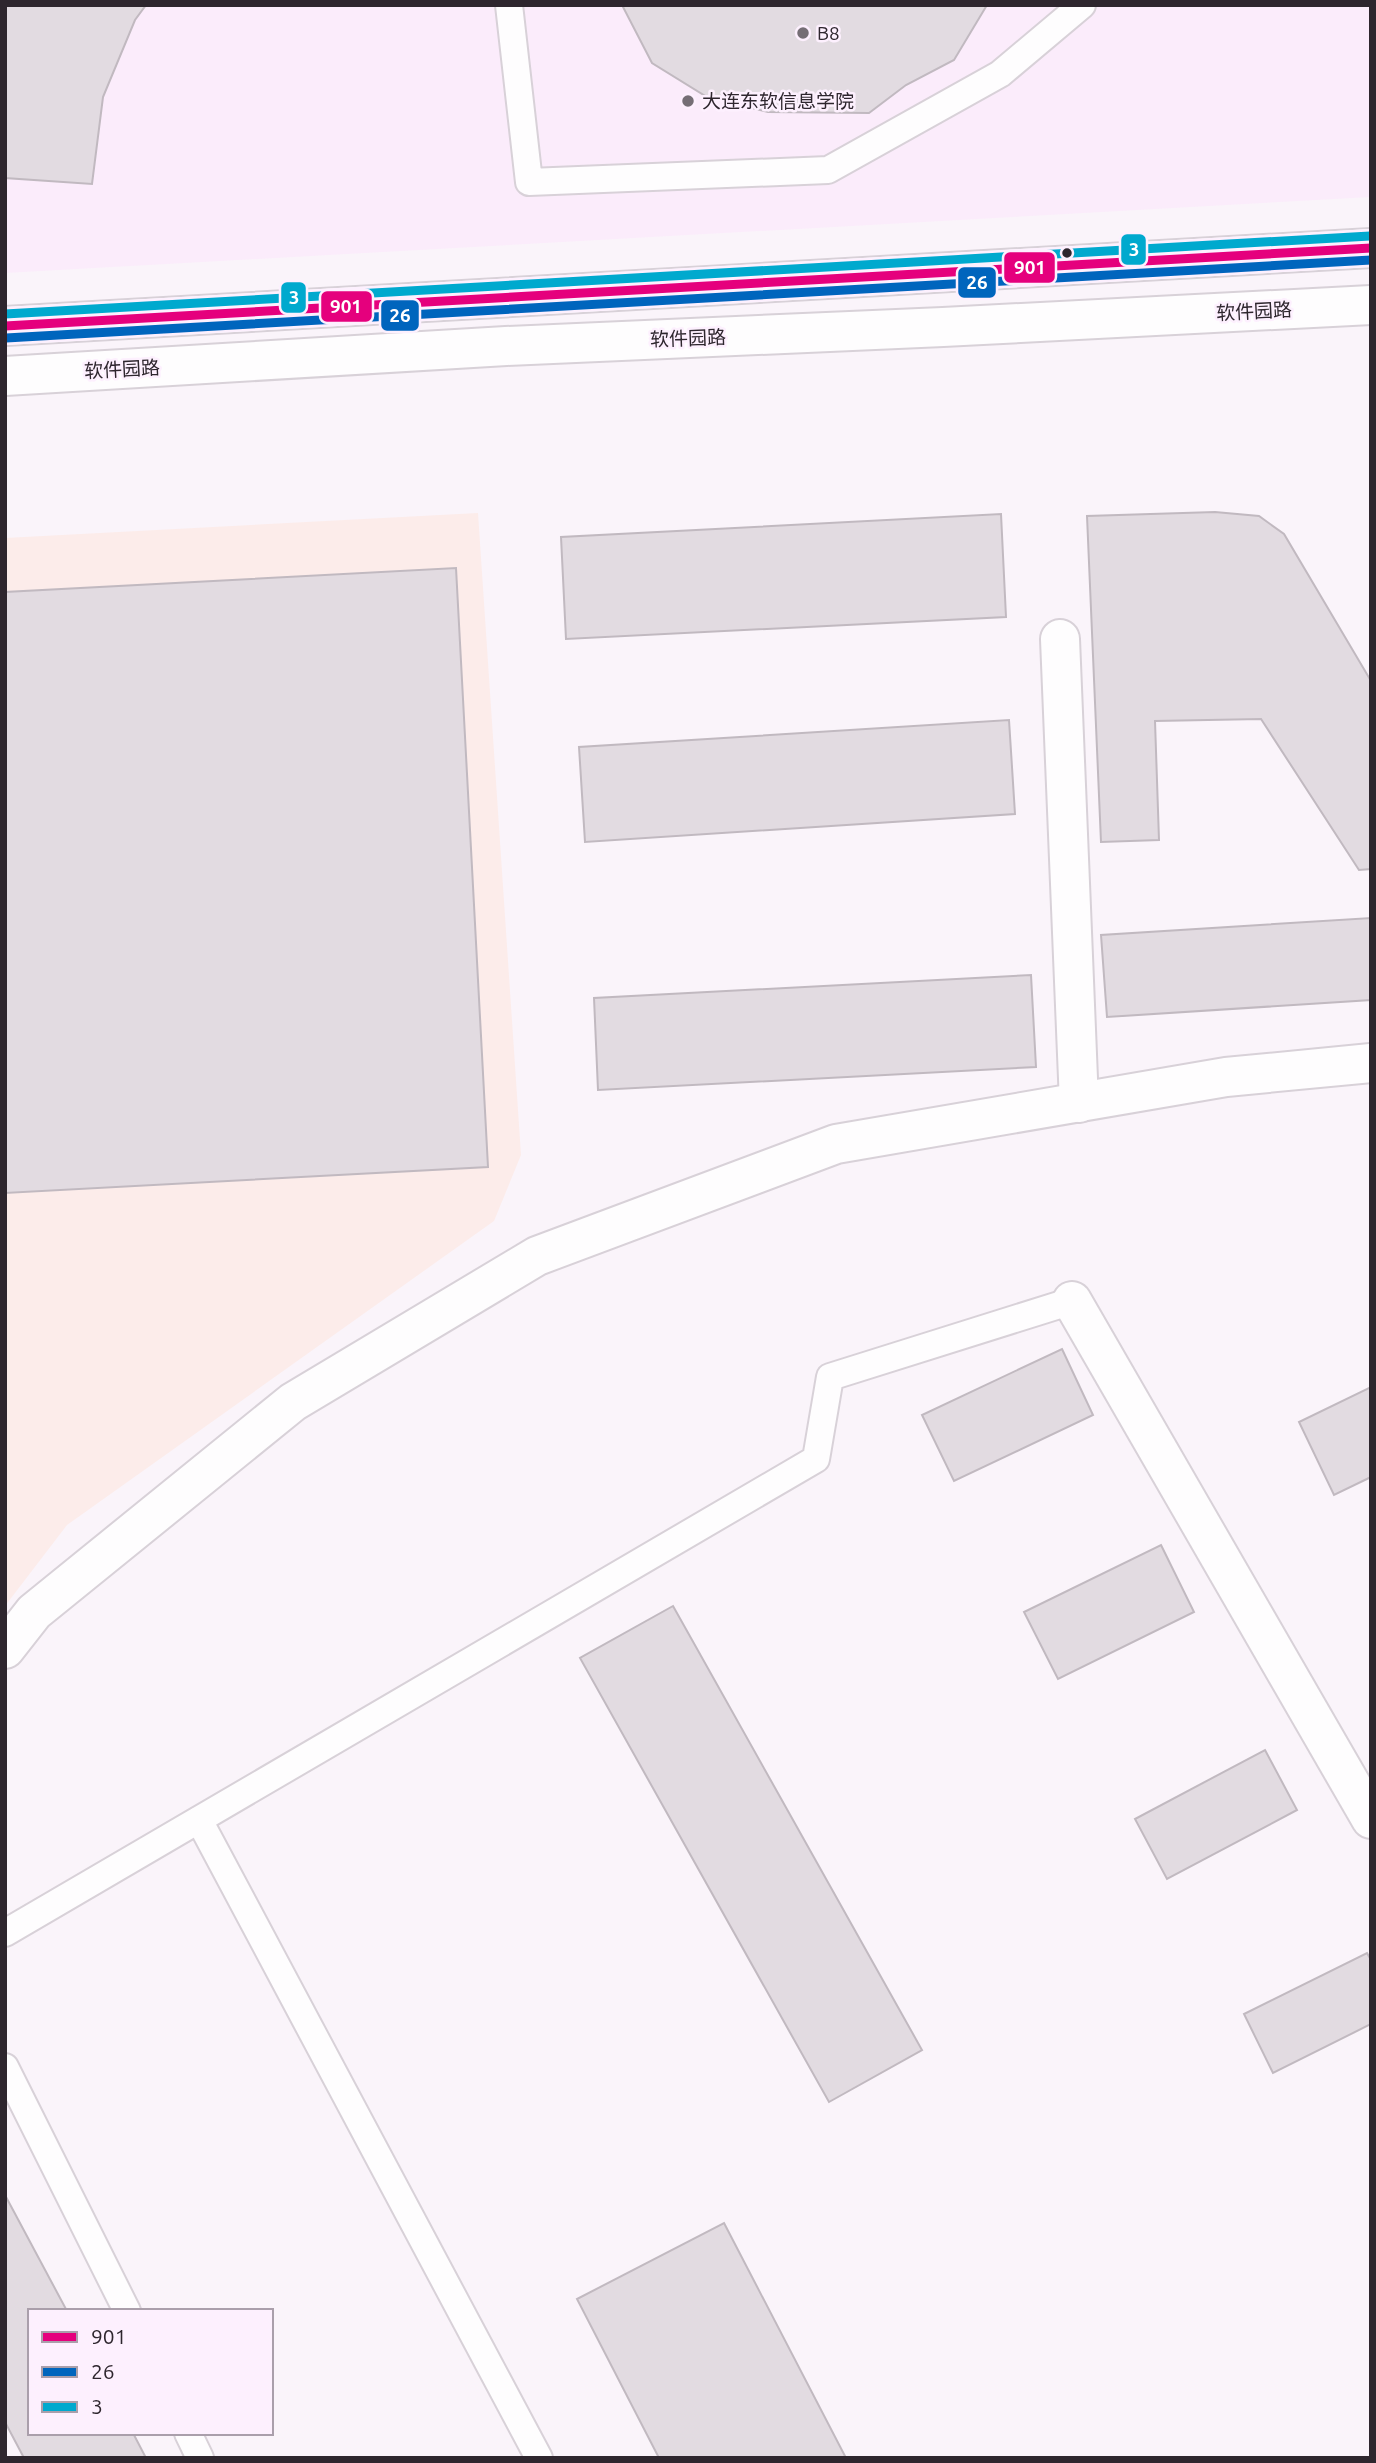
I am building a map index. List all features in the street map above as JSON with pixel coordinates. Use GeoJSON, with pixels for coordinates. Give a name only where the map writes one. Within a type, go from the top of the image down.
{"type":"FeatureCollection","features":[{"type":"Feature","properties":{"kind":"main road"},"geometry":{"type":"LineString","coordinates":[[5,326],[1371,248]]}},
{"type":"Feature","properties":{"kind":"main road","name":"软件园路"},"geometry":{"type":"LineString","coordinates":[[5,376],[492,347],[1371,305]]}},
{"type":"Feature","properties":{"kind":"main road"},"geometry":{"type":"LineString","coordinates":[[1060,639],[1079,1103]]}},
{"type":"Feature","properties":{"kind":"main road"},"geometry":{"type":"LineString","coordinates":[[5,1649],[34,1612],[293,1402],[537,1256],[836,1144],[1226,1077],[1371,1063]]}},
{"type":"Feature","properties":{"kind":"main road"},"geometry":{"type":"LineString","coordinates":[[1072,1301],[1371,1819]]}},
{"type":"Feature","properties":{"kind":"lane"},"geometry":{"type":"LineString","coordinates":[[509,5],[529,182],[828,170],[1000,74],[1082,5]]}},
{"type":"Feature","properties":{"kind":"lane"},"geometry":{"type":"LineString","coordinates":[[5,1933],[816,1459],[830,1377],[1072,1301]]}},
{"type":"Feature","properties":{"kind":"lane"},"geometry":{"type":"LineString","coordinates":[[199,1820],[539,2458]]}},
{"type":"Feature","properties":{"kind":"lane"},"geometry":{"type":"LineString","coordinates":[[5,2067],[126,2309]]}},
{"type":"Feature","properties":{"kind":"lane"},"geometry":{"type":"LineString","coordinates":[[189,2435],[201,2458]]}},
{"type":"Feature","properties":{"kind":"shaded area","name":"大连东软信息学院"},"geometry":{"type":"Polygon","coordinates":[[[5,5],[1371,5],[1371,197],[5,273],[5,5]]]}},
{"type":"Feature","properties":{"kind":"shaded area"},"geometry":{"type":"Polygon","coordinates":[[[478,513],[521,1155],[494,1221],[67,1525],[5,1606],[5,538],[478,513]]]}},
{"type":"Feature","properties":{"kind":"building"},"geometry":{"type":"Polygon","coordinates":[[[5,5],[146,5],[135,20],[103,97],[92,184],[5,178],[5,5]]]}},
{"type":"Feature","properties":{"kind":"building","name":"B8"},"geometry":{"type":"Polygon","coordinates":[[[622,5],[987,5],[954,60],[906,85],[869,113],[768,112],[707,97],[652,63],[622,5]]]}},
{"type":"Feature","properties":{"kind":"building"},"geometry":{"type":"Polygon","coordinates":[[[1215,512],[1259,516],[1284,534],[1371,681],[1371,869],[1359,870],[1261,719],[1155,721],[1159,840],[1101,842],[1087,516],[1215,512]]]}},
{"type":"Feature","properties":{"kind":"building"},"geometry":{"type":"Polygon","coordinates":[[[1001,514],[1006,617],[566,639],[561,537],[1001,514]]]}},
{"type":"Feature","properties":{"kind":"building"},"geometry":{"type":"Polygon","coordinates":[[[456,568],[488,1167],[5,1193],[5,592],[456,568]]]}},
{"type":"Feature","properties":{"kind":"building"},"geometry":{"type":"Polygon","coordinates":[[[1009,720],[1015,814],[585,842],[579,747],[1009,720]]]}},
{"type":"Feature","properties":{"kind":"building"},"geometry":{"type":"Polygon","coordinates":[[[1371,918],[1371,1000],[1107,1017],[1101,935],[1371,918]]]}},
{"type":"Feature","properties":{"kind":"building"},"geometry":{"type":"Polygon","coordinates":[[[1031,975],[1036,1067],[598,1090],[594,998],[1031,975]]]}},
{"type":"Feature","properties":{"kind":"building"},"geometry":{"type":"Polygon","coordinates":[[[1062,1349],[1093,1415],[954,1481],[922,1415],[1062,1349]]]}},
{"type":"Feature","properties":{"kind":"building"},"geometry":{"type":"Polygon","coordinates":[[[1371,1387],[1371,1477],[1334,1495],[1299,1422],[1371,1387]]]}},
{"type":"Feature","properties":{"kind":"building"},"geometry":{"type":"Polygon","coordinates":[[[1161,1545],[1194,1612],[1058,1679],[1024,1612],[1161,1545]]]}},
{"type":"Feature","properties":{"kind":"building"},"geometry":{"type":"Polygon","coordinates":[[[673,1606],[922,2050],[829,2102],[580,1658],[673,1606]]]}},
{"type":"Feature","properties":{"kind":"building"},"geometry":{"type":"Polygon","coordinates":[[[1265,1750],[1297,1810],[1167,1879],[1135,1819],[1265,1750]]]}},
{"type":"Feature","properties":{"kind":"building"},"geometry":{"type":"Polygon","coordinates":[[[1367,1953],[1371,1960],[1371,2024],[1273,2073],[1244,2014],[1367,1953]]]}},
{"type":"Feature","properties":{"kind":"building"},"geometry":{"type":"Polygon","coordinates":[[[5,2195],[66,2309],[28,2309],[28,2435],[134,2435],[146,2458],[24,2458],[5,2422],[5,2195]]]}},
{"type":"Feature","properties":{"kind":"building"},"geometry":{"type":"Polygon","coordinates":[[[724,2223],[846,2458],[659,2458],[577,2299],[724,2223]]]}},
{"type":"Feature","properties":{"kind":"transit line","name":"3"},"geometry":{"type":"LineString","coordinates":[[5,314],[1370,236]]}},
{"type":"Feature","properties":{"kind":"transit line","name":"901"},"geometry":{"type":"LineString","coordinates":[[5,326],[1371,248]]}},
{"type":"Feature","properties":{"kind":"transit line","name":"26"},"geometry":{"type":"LineString","coordinates":[[6,338],[1371,260]]}},
{"type":"Feature","properties":{"kind":"place","name":"B8"},"geometry":{"type":"Point","coordinates":[803,33]}},
{"type":"Feature","properties":{"kind":"place","name":"大连东软信息学院"},"geometry":{"type":"Point","coordinates":[688,101]}}]}
